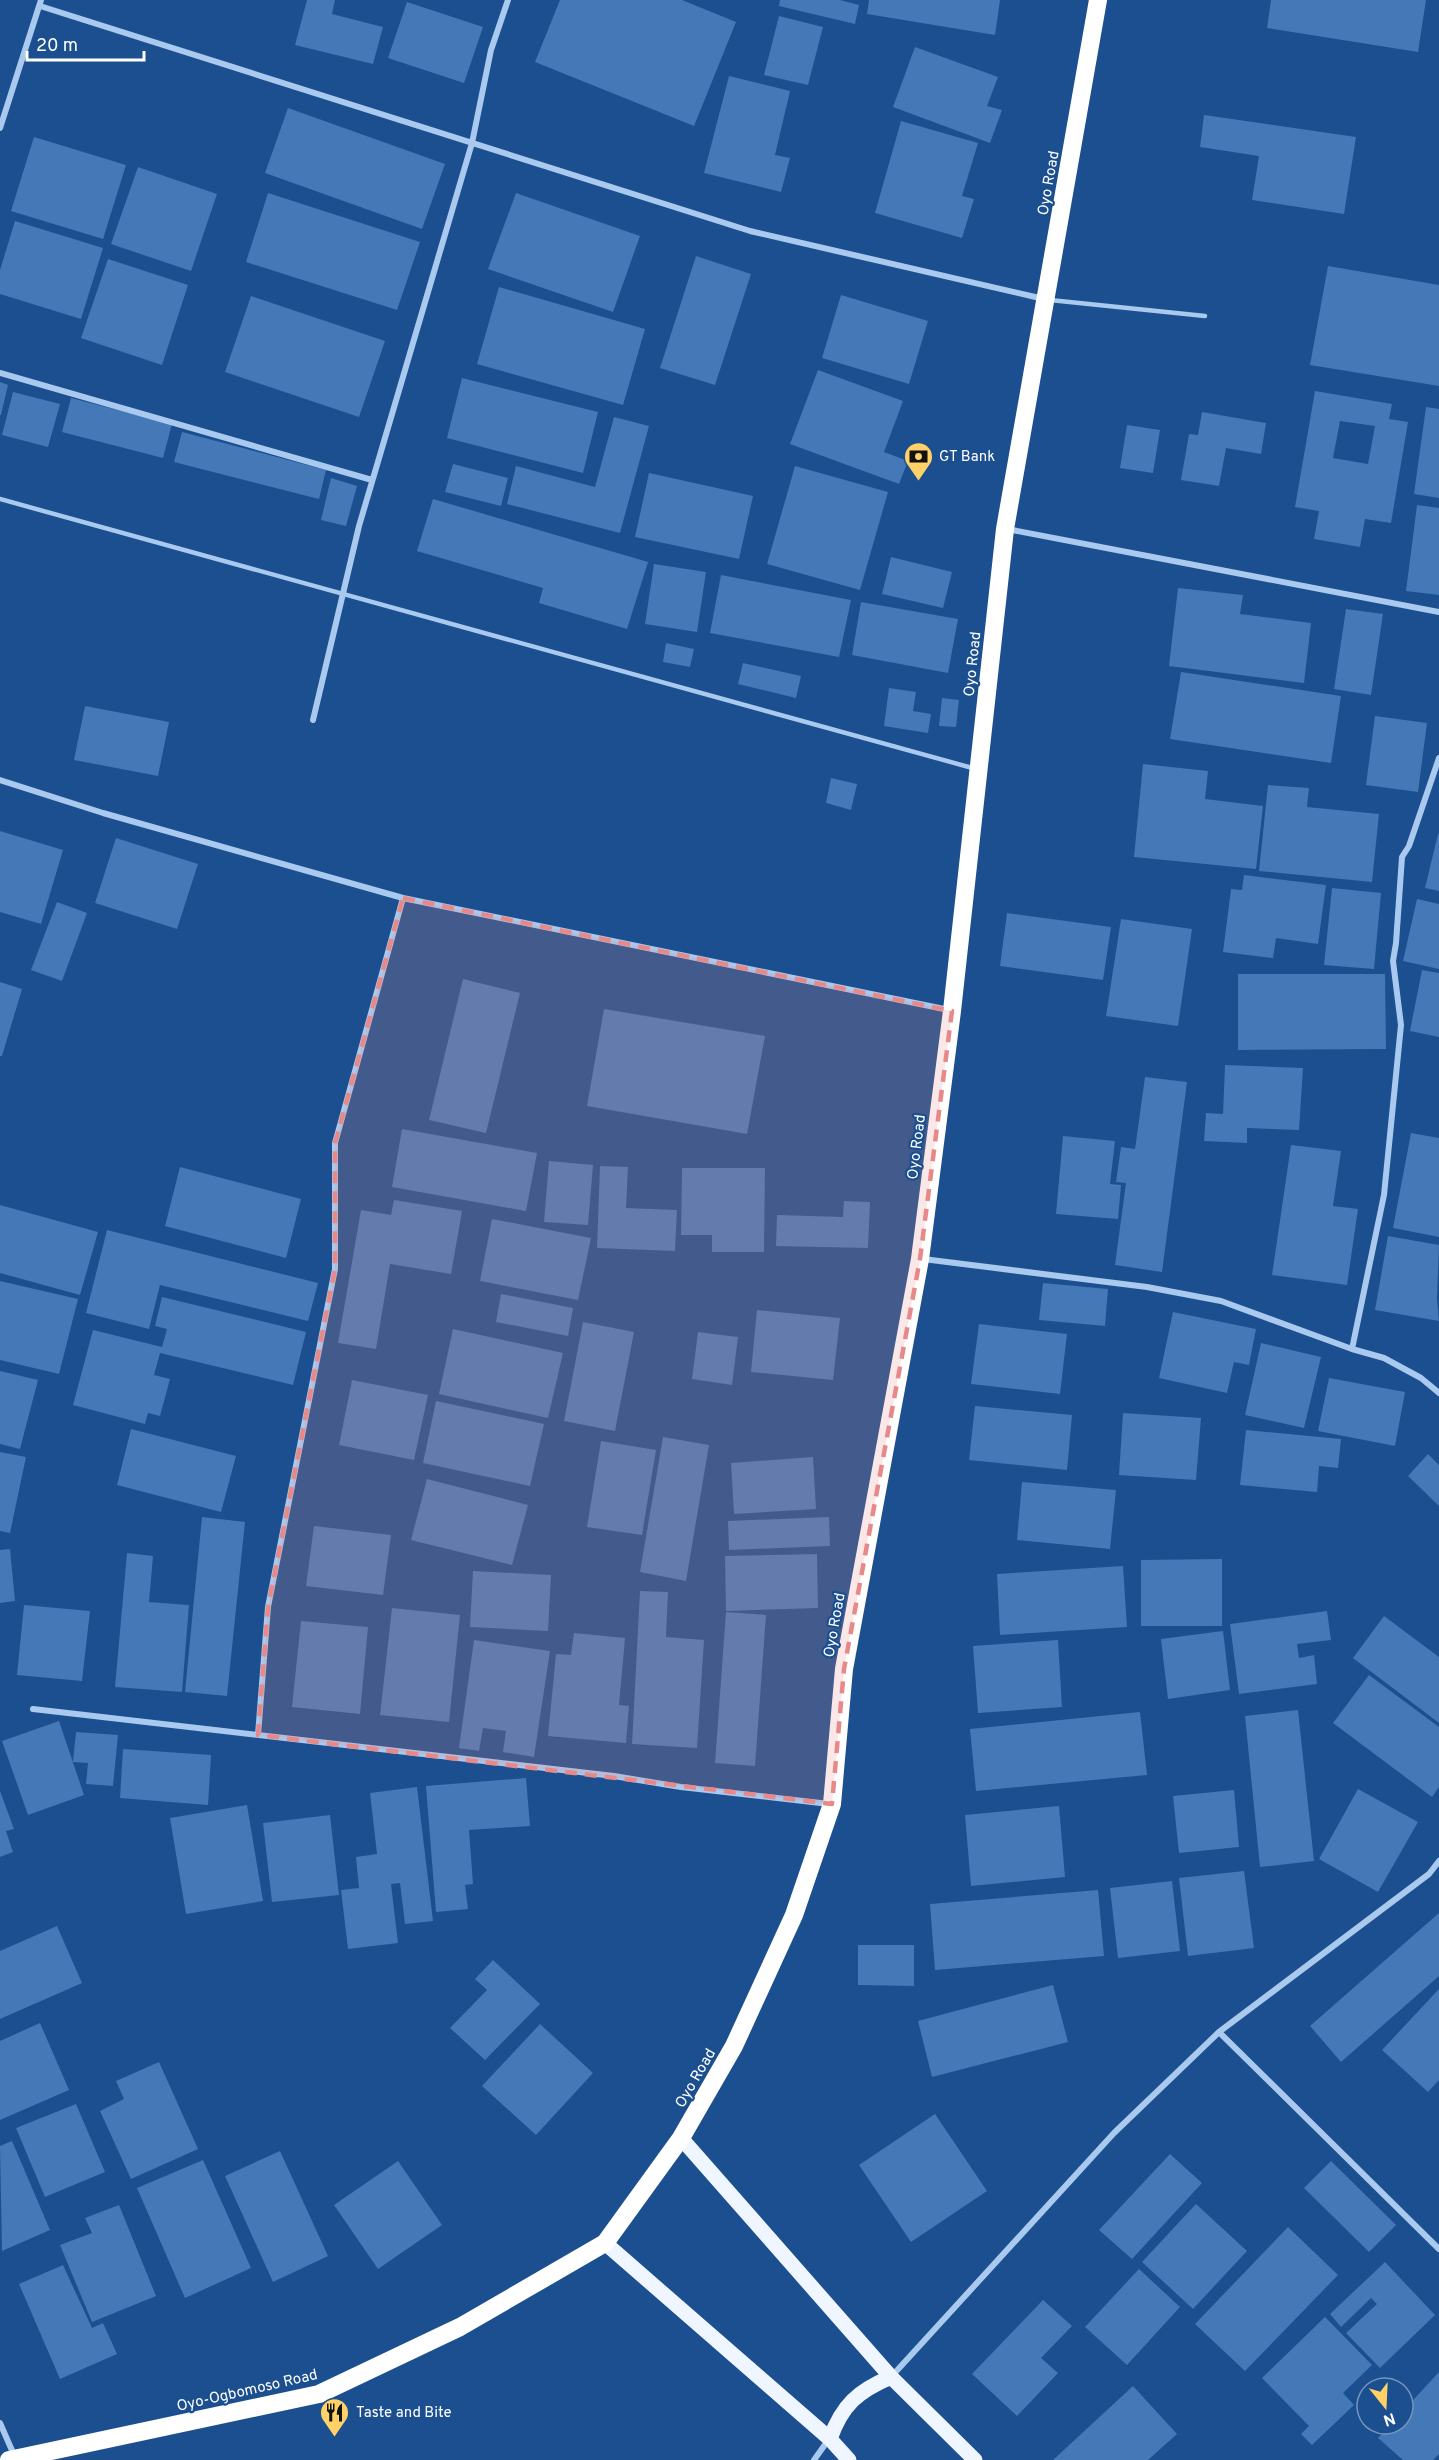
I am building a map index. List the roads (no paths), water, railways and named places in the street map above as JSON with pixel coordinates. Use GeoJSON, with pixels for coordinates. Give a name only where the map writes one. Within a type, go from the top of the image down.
{"type":"FeatureCollection","features":[{"type":"Feature","properties":{"kind":"highway","name":"Oyo Road"},"geometry":{"type":"LineString","coordinates":[[605,2243],[681,2138],[734,2046],[794,1915],[832,1804],[844,1669],[920,1258],[952,1011],[1005,529],[1098,0]]}},
{"type":"Feature","properties":{"kind":"highway","name":"Oyo-Ogbomoso Road"},"geometry":{"type":"LineString","coordinates":[[12,2459],[319,2394],[460,2327],[605,2243]]}},
{"type":"Feature","properties":{"kind":"main road"},"geometry":{"type":"LineString","coordinates":[[681,2138],[891,2377],[975,2460]]}},
{"type":"Feature","properties":{"kind":"main road"},"geometry":{"type":"LineString","coordinates":[[605,2243],[830,2439],[849,2460]]}},
{"type":"Feature","properties":{"kind":"main road"},"geometry":{"type":"LineString","coordinates":[[830,2439],[837,2420],[851,2400],[871,2386],[891,2377]]}},
{"type":"Feature","properties":{"kind":"street"},"geometry":{"type":"LineString","coordinates":[[313,720],[372,480],[472,143],[491,50],[508,0]]}},
{"type":"Feature","properties":{"kind":"street"},"geometry":{"type":"LineString","coordinates":[[0,128],[41,3],[750,231],[1046,300]]}},
{"type":"Feature","properties":{"kind":"street"},"geometry":{"type":"LineString","coordinates":[[0,374],[372,480]]}},
{"type":"Feature","properties":{"kind":"street"},"geometry":{"type":"LineString","coordinates":[[1005,529],[1439,612]]}},
{"type":"Feature","properties":{"kind":"street"},"geometry":{"type":"LineString","coordinates":[[1352,1349],[1386,1184],[1401,1025],[1393,961],[1402,857],[1409,846],[1439,758]]}},
{"type":"Feature","properties":{"kind":"street"},"geometry":{"type":"LineString","coordinates":[[0,780],[103,813],[403,897],[952,1011]]}},
{"type":"Feature","properties":{"kind":"street"},"geometry":{"type":"LineString","coordinates":[[258,1735],[268,1607],[335,1269],[335,1143],[403,897]]}},
{"type":"Feature","properties":{"kind":"street"},"geometry":{"type":"LineString","coordinates":[[920,1258],[1147,1287],[1221,1301],[1384,1359],[1421,1378],[1439,1393]]}},
{"type":"Feature","properties":{"kind":"street"},"geometry":{"type":"LineString","coordinates":[[33,1709],[602,1774],[832,1804]]}},
{"type":"Feature","properties":{"kind":"street"},"geometry":{"type":"LineString","coordinates":[[891,2377],[1114,2133],[1219,2032],[1429,1874],[1439,1861]]}},
{"type":"Feature","properties":{"kind":"street"},"geometry":{"type":"LineString","coordinates":[[1219,2032],[1439,2249]]}},
{"type":"Feature","properties":{"kind":"street"},"geometry":{"type":"LineString","coordinates":[[0,2423],[12,2459]]}},
{"type":"Feature","properties":{"kind":"street"},"geometry":{"type":"LineString","coordinates":[[814,2460],[830,2439]]}},
{"type":"Feature","properties":{"kind":"lane"},"geometry":{"type":"LineString","coordinates":[[1046,300],[1206,316]]}},
{"type":"Feature","properties":{"kind":"lane"},"geometry":{"type":"LineString","coordinates":[[0,499],[978,769]]}},
{"type":"Feature","properties":{"kind":"place","name":"GT Bank"},"geometry":{"type":"Point","coordinates":[918,482]}},
{"type":"Feature","properties":{"kind":"place","name":"Taste and Bite"},"geometry":{"type":"Point","coordinates":[335,2438]}}]}
